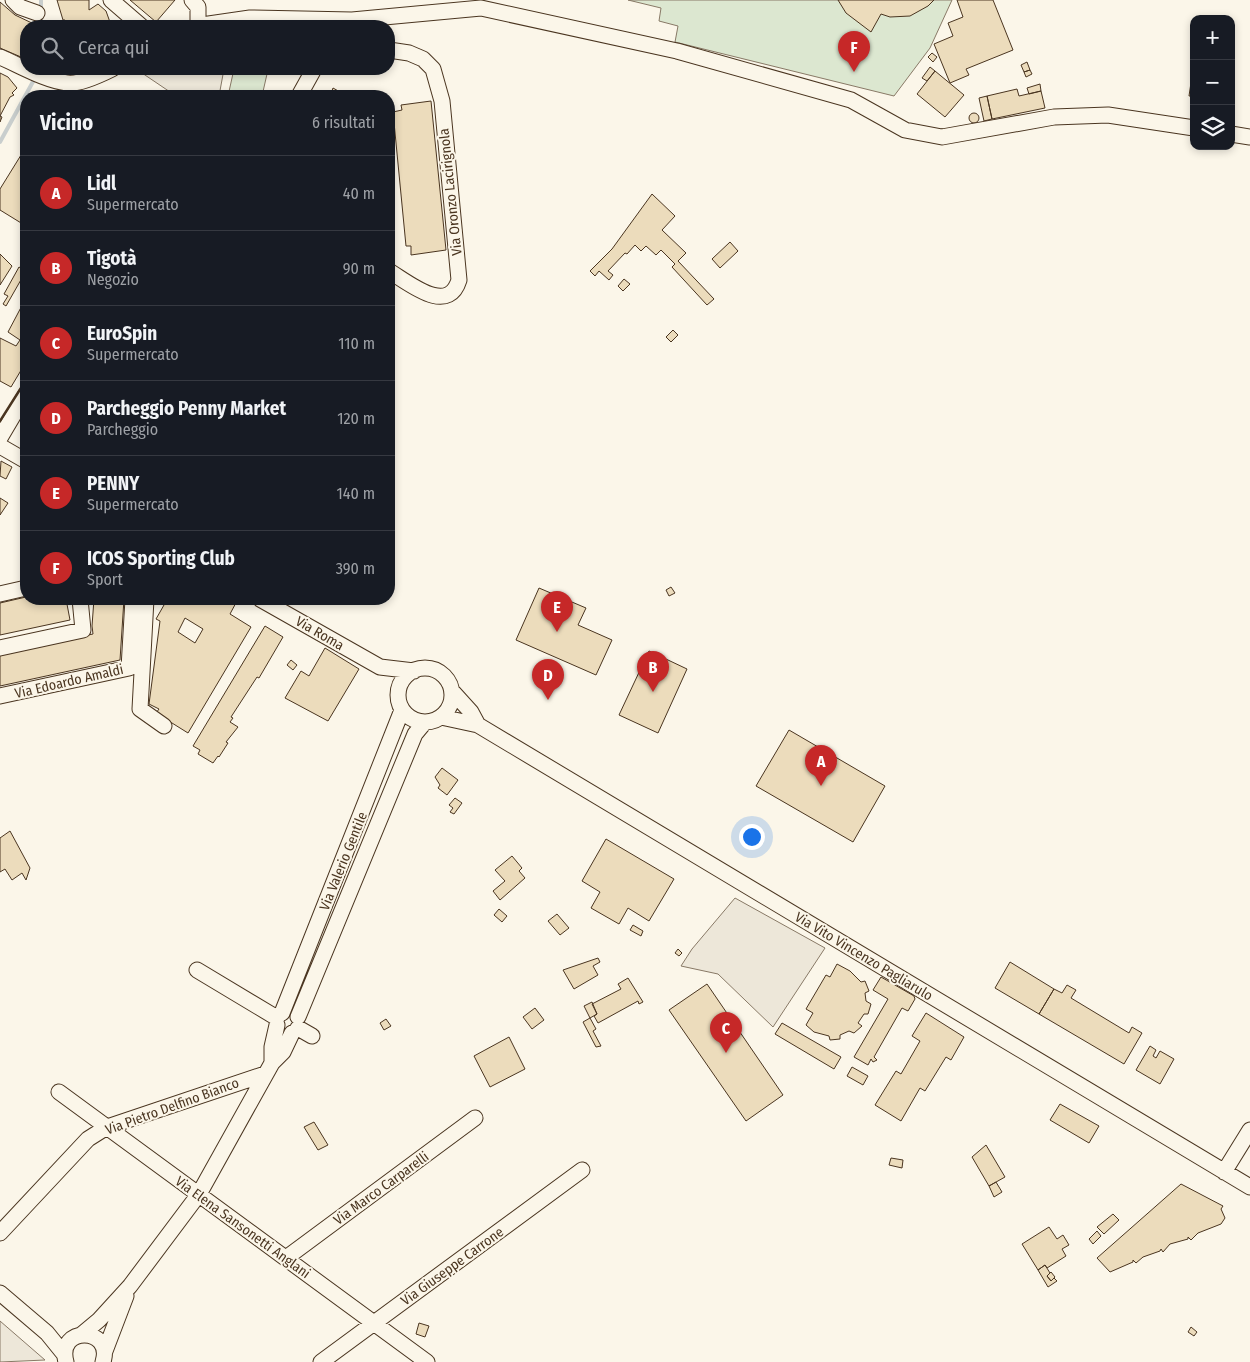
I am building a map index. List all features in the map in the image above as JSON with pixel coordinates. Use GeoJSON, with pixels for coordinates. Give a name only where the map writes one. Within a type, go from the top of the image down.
{"type":"FeatureCollection","features":[{"type":"Feature","properties":{"kind":"street"},"geometry":{"type":"LineString","coordinates":[[13,0],[20,7],[37,13]]}},
{"type":"Feature","properties":{"kind":"street"},"geometry":{"type":"LineString","coordinates":[[111,0],[134,20]]}},
{"type":"Feature","properties":{"kind":"street"},"geometry":{"type":"LineString","coordinates":[[192,0],[198,7],[197,20]]}},
{"type":"Feature","properties":{"kind":"street"},"geometry":{"type":"LineString","coordinates":[[358,20],[483,4],[686,54],[851,100],[905,130],[942,137],[1054,117],[1108,115],[1190,127]]}},
{"type":"Feature","properties":{"kind":"street"},"geometry":{"type":"LineString","coordinates":[[237,20],[250,18],[284,20]]}},
{"type":"Feature","properties":{"kind":"street","name":"Via Oronzo Lacirignola"},"geometry":{"type":"LineString","coordinates":[[395,51],[409,53],[423,59],[433,69],[442,101],[459,280],[456,289],[450,296],[441,298],[433,296],[395,274]]}},
{"type":"Feature","properties":{"kind":"street"},"geometry":{"type":"LineString","coordinates":[[0,57],[20,66]]}},
{"type":"Feature","properties":{"kind":"street"},"geometry":{"type":"LineString","coordinates":[[41,75],[68,84],[101,75]]}},
{"type":"Feature","properties":{"kind":"street"},"geometry":{"type":"LineString","coordinates":[[302,90],[311,75]]}},
{"type":"Feature","properties":{"kind":"street"},"geometry":{"type":"LineString","coordinates":[[1235,135],[1250,137]]}},
{"type":"Feature","properties":{"kind":"street"},"geometry":{"type":"LineString","coordinates":[[0,438],[20,404]]}},
{"type":"Feature","properties":{"kind":"street"},"geometry":{"type":"LineString","coordinates":[[0,446],[20,458]]}},
{"type":"Feature","properties":{"kind":"street"},"geometry":{"type":"LineString","coordinates":[[0,594],[20,589]]}},
{"type":"Feature","properties":{"kind":"street"},"geometry":{"type":"LineString","coordinates":[[0,648],[83,630],[81,605]]}},
{"type":"Feature","properties":{"kind":"street","name":"Via Edoardo Amaldi"},"geometry":{"type":"LineString","coordinates":[[0,696],[129,668],[133,605]]}},
{"type":"Feature","properties":{"kind":"street"},"geometry":{"type":"LineString","coordinates":[[146,605],[140,709],[164,726]]}},
{"type":"Feature","properties":{"kind":"street","name":"Via Roma"},"geometry":{"type":"LineString","coordinates":[[271,605],[380,667],[414,671]]}},
{"type":"Feature","properties":{"kind":"street","name":"Via Roma"},"geometry":{"type":"LineString","coordinates":[[380,667],[398,692]]}},
{"type":"Feature","properties":{"kind":"street"},"geometry":{"type":"LineString","coordinates":[[432,669],[446,678],[452,691],[451,703],[441,717],[425,722],[408,716],[402,710],[398,692],[401,683],[414,671],[432,669]]}},
{"type":"Feature","properties":{"kind":"street","name":"Via Vito Vincenzo Pagliarulo"},"geometry":{"type":"LineString","coordinates":[[452,691],[471,712],[478,724]]}},
{"type":"Feature","properties":{"kind":"street","name":"Via Valerio Gentile"},"geometry":{"type":"LineString","coordinates":[[269,1068],[279,1019],[402,710]]}},
{"type":"Feature","properties":{"kind":"street","name":"Via Vito Vincenzo Pagliarulo"},"geometry":{"type":"LineString","coordinates":[[441,717],[478,724],[1250,1188]]}},
{"type":"Feature","properties":{"kind":"street","name":"Via Valerio Gentile"},"geometry":{"type":"LineString","coordinates":[[78,1336],[99,1320],[130,1286],[199,1194],[269,1068],[283,1052],[296,1026],[415,734],[425,722]]}},
{"type":"Feature","properties":{"kind":"street"},"geometry":{"type":"LineString","coordinates":[[197,970],[279,1019]]}},
{"type":"Feature","properties":{"kind":"street"},"geometry":{"type":"LineString","coordinates":[[279,1019],[289,1011],[296,1026],[312,1036]]}},
{"type":"Feature","properties":{"kind":"street"},"geometry":{"type":"LineString","coordinates":[[279,1019],[281,1032],[296,1026]]}},
{"type":"Feature","properties":{"kind":"street","name":"Via Pietro Delfino Bianco"},"geometry":{"type":"LineString","coordinates":[[0,1233],[88,1139],[107,1127],[269,1068]]}},
{"type":"Feature","properties":{"kind":"street","name":"Via Elena Sansonetti Anglani"},"geometry":{"type":"LineString","coordinates":[[59,1092],[427,1362]]}},
{"type":"Feature","properties":{"kind":"street","name":"Via Marco Carparelli"},"geometry":{"type":"LineString","coordinates":[[286,1258],[475,1118]]}},
{"type":"Feature","properties":{"kind":"street"},"geometry":{"type":"LineString","coordinates":[[1224,1172],[1250,1130]]}},
{"type":"Feature","properties":{"kind":"street","name":"Via Giuseppe Carrone"},"geometry":{"type":"LineString","coordinates":[[321,1362],[582,1170]]}},
{"type":"Feature","properties":{"kind":"street","name":"Via Valerio Gentile"},"geometry":{"type":"LineString","coordinates":[[105,1358],[130,1286]]}},
{"type":"Feature","properties":{"kind":"street"},"geometry":{"type":"LineString","coordinates":[[0,1293],[47,1333],[65,1360]]}},
{"type":"Feature","properties":{"kind":"street"},"geometry":{"type":"LineString","coordinates":[[47,1333],[93,1336],[102,1345],[105,1358]]}},
{"type":"Feature","properties":{"kind":"street"},"geometry":{"type":"LineString","coordinates":[[65,1360],[66,1347],[78,1336]]}},
{"type":"Feature","properties":{"kind":"green space"},"geometry":{"type":"Polygon","coordinates":[[[628,0],[952,0],[930,48],[894,96],[675,42],[678,26],[659,21],[661,8],[628,0]]]}},
{"type":"Feature","properties":{"kind":"green space"},"geometry":{"type":"Polygon","coordinates":[[[233,75],[267,75],[263,90],[229,90],[233,75]]]}},
{"type":"Feature","properties":{"kind":"shaded area"},"geometry":{"type":"Polygon","coordinates":[[[145,75],[223,75],[220,90],[167,90],[145,75]]]}},
{"type":"Feature","properties":{"kind":"shaded area"},"geometry":{"type":"Polygon","coordinates":[[[735,898],[825,948],[773,1027],[718,974],[681,966],[692,949],[735,898]]]}},
{"type":"Feature","properties":{"kind":"shaded area"},"geometry":{"type":"Polygon","coordinates":[[[0,1321],[45,1360],[0,1362],[0,1321]]]}},
{"type":"Feature","properties":{"kind":"building"},"geometry":{"type":"Polygon","coordinates":[[[57,0],[89,0],[89,10],[98,4],[106,11],[109,20],[65,20],[63,20],[57,0]]]}},
{"type":"Feature","properties":{"kind":"building"},"geometry":{"type":"Polygon","coordinates":[[[130,0],[175,0],[158,20],[154,20],[130,0]]]}},
{"type":"Feature","properties":{"kind":"building"},"geometry":{"type":"Polygon","coordinates":[[[838,0],[934,0],[928,6],[910,16],[890,17],[881,14],[871,32],[846,13],[838,0]]]}},
{"type":"Feature","properties":{"kind":"building"},"geometry":{"type":"Polygon","coordinates":[[[957,0],[993,0],[1013,50],[966,69],[969,75],[950,83],[934,44],[953,36],[948,23],[963,17],[957,0]]]}},
{"type":"Feature","properties":{"kind":"building"},"geometry":{"type":"Polygon","coordinates":[[[0,2],[15,15],[26,20],[20,20],[20,57],[0,48],[0,2]]]}},
{"type":"Feature","properties":{"kind":"building"},"geometry":{"type":"Polygon","coordinates":[[[932,53],[937,57],[933,62],[928,57],[932,53]]]}},
{"type":"Feature","properties":{"kind":"building"},"geometry":{"type":"Polygon","coordinates":[[[1027,62],[1030,70],[1024,72],[1021,65],[1027,62]]]}},
{"type":"Feature","properties":{"kind":"building"},"geometry":{"type":"Polygon","coordinates":[[[930,67],[935,71],[927,81],[922,78],[930,67]]]}},
{"type":"Feature","properties":{"kind":"building"},"geometry":{"type":"Polygon","coordinates":[[[1030,70],[1032,74],[1026,77],[1024,72],[1030,70]]]}},
{"type":"Feature","properties":{"kind":"building"},"geometry":{"type":"Polygon","coordinates":[[[935,71],[964,95],[945,117],[917,94],[935,71]]]}},
{"type":"Feature","properties":{"kind":"building"},"geometry":{"type":"Polygon","coordinates":[[[0,73],[8,77],[17,88],[12,93],[14,95],[10,97],[0,116],[0,73]]]}},
{"type":"Feature","properties":{"kind":"building"},"geometry":{"type":"Polygon","coordinates":[[[1040,84],[1041,91],[1029,94],[1027,88],[1040,84]]]}},
{"type":"Feature","properties":{"kind":"building"},"geometry":{"type":"Polygon","coordinates":[[[1017,89],[1019,96],[1041,91],[1045,108],[992,119],[987,96],[1017,89]]]}},
{"type":"Feature","properties":{"kind":"building"},"geometry":{"type":"Polygon","coordinates":[[[987,96],[992,119],[984,121],[979,98],[987,96]]]}},
{"type":"Feature","properties":{"kind":"building"},"geometry":{"type":"Polygon","coordinates":[[[431,101],[446,250],[411,255],[411,246],[406,246],[395,133],[395,112],[402,110],[401,105],[431,101]]]}},
{"type":"Feature","properties":{"kind":"building"},"geometry":{"type":"Polygon","coordinates":[[[972,113],[976,113],[979,118],[978,122],[972,123],[969,120],[969,116],[972,113]]]}},
{"type":"Feature","properties":{"kind":"building"},"geometry":{"type":"Polygon","coordinates":[[[20,157],[20,222],[0,210],[0,189],[20,157]]]}},
{"type":"Feature","properties":{"kind":"building"},"geometry":{"type":"Polygon","coordinates":[[[652,194],[675,216],[662,230],[686,253],[678,261],[714,299],[707,305],[672,267],[675,264],[661,250],[656,255],[646,246],[641,251],[635,245],[608,271],[613,275],[609,280],[599,271],[595,276],[590,271],[612,249],[652,194]]]}},
{"type":"Feature","properties":{"kind":"building"},"geometry":{"type":"Polygon","coordinates":[[[730,242],[738,251],[720,268],[712,259],[730,242]]]}},
{"type":"Feature","properties":{"kind":"building"},"geometry":{"type":"Polygon","coordinates":[[[0,254],[12,266],[0,285],[0,254]]]}},
{"type":"Feature","properties":{"kind":"building"},"geometry":{"type":"Polygon","coordinates":[[[20,268],[20,282],[6,306],[3,304],[8,296],[4,294],[20,268]]]}},
{"type":"Feature","properties":{"kind":"building"},"geometry":{"type":"Polygon","coordinates":[[[624,279],[630,284],[623,291],[618,286],[624,279]]]}},
{"type":"Feature","properties":{"kind":"building"},"geometry":{"type":"Polygon","coordinates":[[[20,309],[20,340],[8,332],[20,309]]]}},
{"type":"Feature","properties":{"kind":"building"},"geometry":{"type":"Polygon","coordinates":[[[673,330],[678,335],[671,342],[666,337],[673,330]]]}},
{"type":"Feature","properties":{"kind":"building"},"geometry":{"type":"Polygon","coordinates":[[[0,338],[16,346],[20,340],[20,372],[11,387],[0,381],[0,338]]]}},
{"type":"Feature","properties":{"kind":"building"},"geometry":{"type":"Polygon","coordinates":[[[1,461],[12,467],[6,479],[0,476],[1,461]]]}},
{"type":"Feature","properties":{"kind":"building"},"geometry":{"type":"Polygon","coordinates":[[[0,498],[8,503],[0,515],[0,498]]]}},
{"type":"Feature","properties":{"kind":"building"},"geometry":{"type":"Polygon","coordinates":[[[671,587],[675,593],[669,596],[666,590],[671,587]]]}},
{"type":"Feature","properties":{"kind":"building"},"geometry":{"type":"Polygon","coordinates":[[[539,588],[586,608],[578,625],[612,640],[596,675],[516,640],[539,588]]]}},
{"type":"Feature","properties":{"kind":"building"},"geometry":{"type":"Polygon","coordinates":[[[20,598],[20,605],[67,605],[70,620],[0,635],[0,603],[20,598]]]}},
{"type":"Feature","properties":{"kind":"building"},"geometry":{"type":"Polygon","coordinates":[[[94,605],[124,605],[120,660],[0,686],[0,654],[93,634],[94,605]]]}},
{"type":"Feature","properties":{"kind":"building"},"geometry":{"type":"Polygon","coordinates":[[[164,605],[235,605],[230,614],[251,627],[188,733],[156,713],[159,709],[149,704],[160,621],[156,619],[164,605]],[[185,618],[178,632],[195,643],[203,629],[185,618]]]}},
{"type":"Feature","properties":{"kind":"building"},"geometry":{"type":"Polygon","coordinates":[[[265,626],[283,637],[259,678],[257,677],[231,717],[233,718],[230,722],[238,727],[226,742],[228,743],[219,757],[213,763],[198,754],[200,750],[193,746],[265,626]]]}},
{"type":"Feature","properties":{"kind":"building"},"geometry":{"type":"Polygon","coordinates":[[[325,648],[359,669],[328,721],[285,698],[301,671],[309,676],[325,648]]]}},
{"type":"Feature","properties":{"kind":"building"},"geometry":{"type":"Polygon","coordinates":[[[649,651],[687,669],[658,733],[619,715],[649,651]]]}},
{"type":"Feature","properties":{"kind":"building"},"geometry":{"type":"Polygon","coordinates":[[[291,660],[297,665],[293,670],[287,665],[291,660]]]}},
{"type":"Feature","properties":{"kind":"building"},"geometry":{"type":"Polygon","coordinates":[[[789,730],[885,786],[853,842],[756,786],[789,730]]]}},
{"type":"Feature","properties":{"kind":"building"},"geometry":{"type":"Polygon","coordinates":[[[442,768],[458,780],[447,795],[438,788],[440,785],[435,777],[442,768]]]}},
{"type":"Feature","properties":{"kind":"building"},"geometry":{"type":"Polygon","coordinates":[[[455,798],[462,803],[454,814],[450,812],[453,808],[449,805],[455,798]]]}},
{"type":"Feature","properties":{"kind":"building"},"geometry":{"type":"Polygon","coordinates":[[[10,831],[30,868],[26,880],[22,873],[12,880],[5,869],[0,872],[0,838],[10,831]]]}},
{"type":"Feature","properties":{"kind":"building"},"geometry":{"type":"Polygon","coordinates":[[[606,839],[674,879],[649,921],[628,908],[619,924],[591,908],[600,892],[582,881],[606,839]]]}},
{"type":"Feature","properties":{"kind":"building"},"geometry":{"type":"Polygon","coordinates":[[[512,856],[522,868],[519,871],[525,878],[500,900],[493,891],[505,881],[495,870],[512,856]]]}},
{"type":"Feature","properties":{"kind":"building"},"geometry":{"type":"Polygon","coordinates":[[[499,909],[507,916],[502,922],[494,915],[499,909]]]}},
{"type":"Feature","properties":{"kind":"building"},"geometry":{"type":"Polygon","coordinates":[[[557,914],[569,928],[560,935],[548,921],[557,914]]]}},
{"type":"Feature","properties":{"kind":"building"},"geometry":{"type":"Polygon","coordinates":[[[633,925],[643,931],[641,936],[630,930],[633,925]]]}},
{"type":"Feature","properties":{"kind":"building"},"geometry":{"type":"Polygon","coordinates":[[[678,949],[682,953],[679,956],[675,953],[678,949]]]}},
{"type":"Feature","properties":{"kind":"building"},"geometry":{"type":"Polygon","coordinates":[[[598,958],[600,962],[593,966],[598,975],[574,989],[563,970],[598,958]]]}},
{"type":"Feature","properties":{"kind":"building"},"geometry":{"type":"Polygon","coordinates":[[[1010,962],[1054,989],[1039,1014],[995,988],[1010,962]]]}},
{"type":"Feature","properties":{"kind":"building"},"geometry":{"type":"Polygon","coordinates":[[[837,964],[850,971],[861,982],[865,981],[869,991],[865,993],[866,1001],[871,1004],[868,1014],[864,1014],[858,1023],[862,1026],[854,1033],[849,1031],[840,1035],[840,1039],[830,1040],[829,1036],[814,1032],[806,1025],[813,1013],[806,1009],[826,975],[830,977],[837,964]]]}},
{"type":"Feature","properties":{"kind":"building"},"geometry":{"type":"Polygon","coordinates":[[[881,977],[914,996],[915,999],[908,1011],[902,1008],[874,1057],[877,1060],[873,1062],[871,1059],[868,1065],[854,1057],[888,999],[873,990],[881,977]]]}},
{"type":"Feature","properties":{"kind":"building"},"geometry":{"type":"Polygon","coordinates":[[[628,978],[643,1002],[639,1004],[638,1001],[598,1023],[594,1016],[597,1014],[592,1004],[621,989],[618,984],[628,978]]]}},
{"type":"Feature","properties":{"kind":"building"},"geometry":{"type":"Polygon","coordinates":[[[707,984],[783,1095],[746,1121],[669,1010],[707,984]]]}},
{"type":"Feature","properties":{"kind":"building"},"geometry":{"type":"Polygon","coordinates":[[[1067,985],[1076,990],[1071,998],[1129,1033],[1132,1027],[1142,1033],[1124,1064],[1039,1014],[1054,989],[1062,993],[1067,985]]]}},
{"type":"Feature","properties":{"kind":"building"},"geometry":{"type":"Polygon","coordinates":[[[592,1002],[597,1014],[590,1018],[584,1006],[592,1002]]]}},
{"type":"Feature","properties":{"kind":"building"},"geometry":{"type":"Polygon","coordinates":[[[535,1008],[544,1020],[532,1029],[523,1017],[535,1008]]]}},
{"type":"Feature","properties":{"kind":"building"},"geometry":{"type":"Polygon","coordinates":[[[926,1013],[964,1037],[951,1060],[946,1057],[925,1091],[920,1088],[901,1121],[875,1105],[896,1071],[901,1074],[920,1041],[912,1036],[926,1013]]]}},
{"type":"Feature","properties":{"kind":"building"},"geometry":{"type":"Polygon","coordinates":[[[590,1018],[596,1029],[593,1031],[601,1046],[596,1047],[583,1022],[590,1018]]]}},
{"type":"Feature","properties":{"kind":"building"},"geometry":{"type":"Polygon","coordinates":[[[386,1019],[391,1026],[384,1030],[380,1023],[386,1019]]]}},
{"type":"Feature","properties":{"kind":"building"},"geometry":{"type":"Polygon","coordinates":[[[782,1023],[841,1057],[834,1069],[775,1034],[782,1023]]]}},
{"type":"Feature","properties":{"kind":"building"},"geometry":{"type":"Polygon","coordinates":[[[509,1037],[525,1069],[490,1087],[474,1056],[509,1037]]]}},
{"type":"Feature","properties":{"kind":"building"},"geometry":{"type":"Polygon","coordinates":[[[1150,1046],[1156,1050],[1153,1056],[1156,1058],[1160,1051],[1174,1059],[1160,1084],[1136,1070],[1150,1046]]]}},
{"type":"Feature","properties":{"kind":"building"},"geometry":{"type":"Polygon","coordinates":[[[852,1067],[868,1076],[863,1085],[847,1076],[852,1067]]]}},
{"type":"Feature","properties":{"kind":"building"},"geometry":{"type":"Polygon","coordinates":[[[1060,1104],[1099,1126],[1089,1143],[1050,1120],[1060,1104]]]}},
{"type":"Feature","properties":{"kind":"building"},"geometry":{"type":"Polygon","coordinates":[[[314,1122],[328,1145],[318,1150],[304,1127],[314,1122]]]}},
{"type":"Feature","properties":{"kind":"building"},"geometry":{"type":"Polygon","coordinates":[[[986,1145],[1005,1177],[989,1186],[972,1157],[986,1145]]]}},
{"type":"Feature","properties":{"kind":"building"},"geometry":{"type":"Polygon","coordinates":[[[891,1158],[903,1160],[902,1168],[889,1165],[891,1158]]]}},
{"type":"Feature","properties":{"kind":"building"},"geometry":{"type":"Polygon","coordinates":[[[996,1182],[1002,1192],[994,1197],[989,1186],[996,1182]]]}},
{"type":"Feature","properties":{"kind":"building"},"geometry":{"type":"Polygon","coordinates":[[[1181,1184],[1223,1206],[1221,1209],[1225,1218],[1221,1224],[1198,1233],[1191,1240],[1188,1237],[1188,1239],[1170,1244],[1163,1252],[1161,1249],[1143,1257],[1136,1263],[1133,1260],[1133,1262],[1110,1272],[1097,1258],[1181,1184]]]}},
{"type":"Feature","properties":{"kind":"building"},"geometry":{"type":"Polygon","coordinates":[[[1113,1214],[1119,1220],[1104,1234],[1097,1227],[1113,1214]]]}},
{"type":"Feature","properties":{"kind":"building"},"geometry":{"type":"Polygon","coordinates":[[[1049,1227],[1057,1239],[1063,1235],[1069,1245],[1062,1249],[1066,1256],[1047,1268],[1045,1265],[1038,1270],[1022,1244],[1049,1227]]]}},
{"type":"Feature","properties":{"kind":"building"},"geometry":{"type":"Polygon","coordinates":[[[1097,1231],[1101,1236],[1093,1244],[1089,1239],[1097,1231]]]}},
{"type":"Feature","properties":{"kind":"building"},"geometry":{"type":"Polygon","coordinates":[[[1045,1265],[1050,1273],[1047,1276],[1051,1281],[1054,1278],[1057,1281],[1048,1287],[1038,1270],[1045,1265]]]}},
{"type":"Feature","properties":{"kind":"building"},"geometry":{"type":"Polygon","coordinates":[[[1051,1272],[1055,1277],[1051,1281],[1047,1276],[1051,1272]]]}},
{"type":"Feature","properties":{"kind":"building"},"geometry":{"type":"Polygon","coordinates":[[[419,1323],[429,1326],[425,1337],[416,1334],[419,1323]]]}},
{"type":"Feature","properties":{"kind":"building"},"geometry":{"type":"Polygon","coordinates":[[[1191,1327],[1197,1332],[1194,1336],[1188,1332],[1191,1327]]]}},
{"type":"Feature","properties":{"kind":"waterway"},"geometry":{"type":"LineString","coordinates":[[41,0],[41,20]]}},
{"type":"Feature","properties":{"kind":"waterway"},"geometry":{"type":"LineString","coordinates":[[28,90],[35,78]]}},
{"type":"Feature","properties":{"kind":"waterway"},"geometry":{"type":"LineString","coordinates":[[0,142],[20,105]]}},
{"type":"Feature","properties":{"kind":"wall"},"geometry":{"type":"LineString","coordinates":[[0,421],[20,389]]}},
{"type":"Feature","properties":{"kind":"place","name":"ICOS Sporting Club"},"geometry":{"type":"Point","coordinates":[854,72]}},
{"type":"Feature","properties":{"kind":"place","name":"PENNY"},"geometry":{"type":"Point","coordinates":[557,632]}},
{"type":"Feature","properties":{"kind":"place","name":"Tigotà"},"geometry":{"type":"Point","coordinates":[653,692]}},
{"type":"Feature","properties":{"kind":"place","name":"Parcheggio Penny Market"},"geometry":{"type":"Point","coordinates":[548,700]}},
{"type":"Feature","properties":{"kind":"place","name":"Lidl"},"geometry":{"type":"Point","coordinates":[821,786]}},
{"type":"Feature","properties":{"kind":"place","name":"EuroSpin"},"geometry":{"type":"Point","coordinates":[726,1053]}}]}
